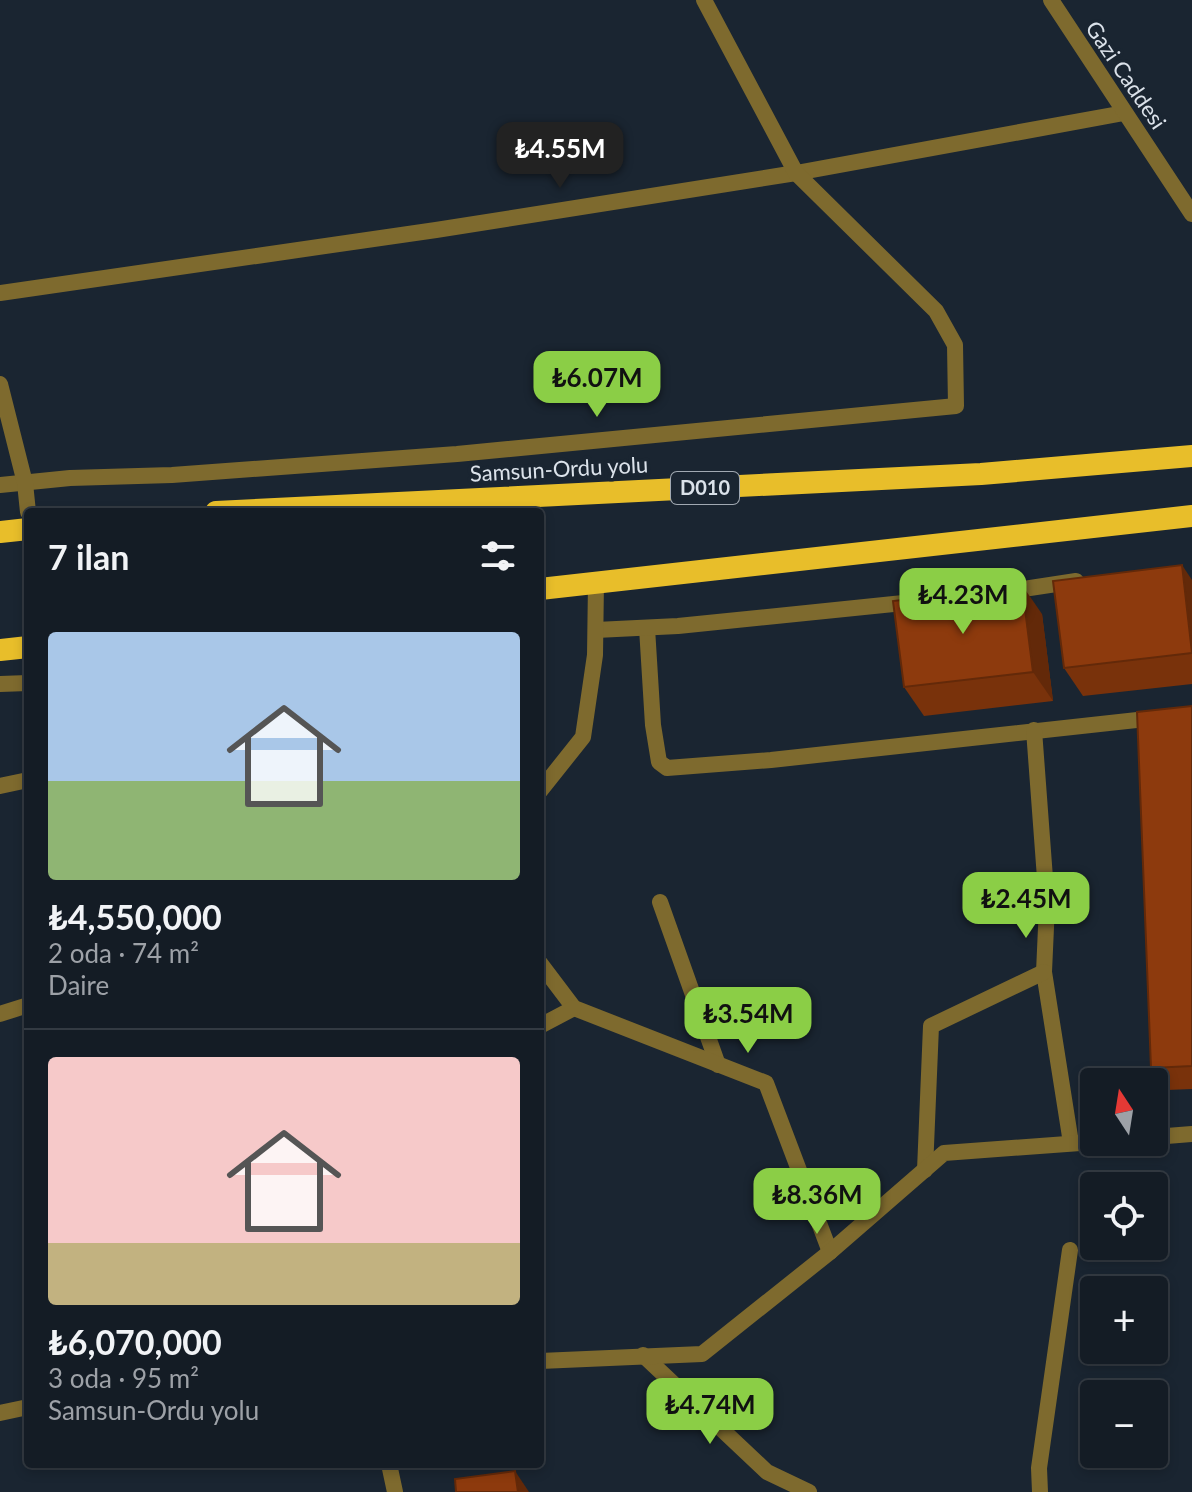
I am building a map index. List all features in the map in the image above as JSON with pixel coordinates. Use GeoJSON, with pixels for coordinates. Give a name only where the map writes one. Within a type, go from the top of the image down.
{"type":"FeatureCollection","features":[{"type":"Feature","properties":{"kind":"highway","name":"Samsun-Ordu yolu"},"geometry":{"type":"LineString","coordinates":[[297,508],[981,474],[1192,456]]}},
{"type":"Feature","properties":{"kind":"highway"},"geometry":{"type":"LineString","coordinates":[[544,588],[1192,516]]}},
{"type":"Feature","properties":{"kind":"highway"},"geometry":{"type":"LineString","coordinates":[[0,532],[24,529]]}},
{"type":"Feature","properties":{"kind":"highway"},"geometry":{"type":"LineString","coordinates":[[0,650],[24,647]]}},
{"type":"Feature","properties":{"kind":"street"},"geometry":{"type":"LineString","coordinates":[[0,485],[457,454],[956,406],[955,345],[936,311],[796,173],[704,0]]}},
{"type":"Feature","properties":{"kind":"street","name":"Gazi Caddesi"},"geometry":{"type":"LineString","coordinates":[[1051,0],[1192,214]]}},
{"type":"Feature","properties":{"kind":"street"},"geometry":{"type":"LineString","coordinates":[[0,293],[436,230],[796,173],[1124,113]]}},
{"type":"Feature","properties":{"kind":"street"},"geometry":{"type":"LineString","coordinates":[[0,384],[25,483],[28,508]]}},
{"type":"Feature","properties":{"kind":"street"},"geometry":{"type":"LineString","coordinates":[[984,594],[1089,579]]}},
{"type":"Feature","properties":{"kind":"street"},"geometry":{"type":"LineString","coordinates":[[544,786],[583,737],[595,655],[596,582]]}},
{"type":"Feature","properties":{"kind":"street"},"geometry":{"type":"LineString","coordinates":[[596,630],[647,628],[923,601]]}},
{"type":"Feature","properties":{"kind":"street"},"geometry":{"type":"LineString","coordinates":[[647,628],[653,725],[659,762],[667,768],[771,760],[1192,714]]}},
{"type":"Feature","properties":{"kind":"street"},"geometry":{"type":"LineString","coordinates":[[0,684],[24,683]]}},
{"type":"Feature","properties":{"kind":"street"},"geometry":{"type":"LineString","coordinates":[[1034,730],[1047,905],[1044,972],[1071,1143]]}},
{"type":"Feature","properties":{"kind":"street"},"geometry":{"type":"LineString","coordinates":[[0,786],[24,781]]}},
{"type":"Feature","properties":{"kind":"street"},"geometry":{"type":"LineString","coordinates":[[660,902],[718,1065]]}},
{"type":"Feature","properties":{"kind":"street"},"geometry":{"type":"LineString","coordinates":[[544,968],[574,1008],[766,1083],[830,1252]]}},
{"type":"Feature","properties":{"kind":"street"},"geometry":{"type":"LineString","coordinates":[[925,1170],[931,1026],[1044,972]]}},
{"type":"Feature","properties":{"kind":"street"},"geometry":{"type":"LineString","coordinates":[[0,1014],[24,1006]]}},
{"type":"Feature","properties":{"kind":"street"},"geometry":{"type":"LineString","coordinates":[[544,1024],[574,1008]]}},
{"type":"Feature","properties":{"kind":"street"},"geometry":{"type":"LineString","coordinates":[[1168,1136],[1192,1134]]}},
{"type":"Feature","properties":{"kind":"street"},"geometry":{"type":"LineString","coordinates":[[544,1361],[702,1354],[830,1252],[944,1153],[1080,1143]]}},
{"type":"Feature","properties":{"kind":"street"},"geometry":{"type":"LineString","coordinates":[[1040,1492],[1039,1468],[1070,1250]]}},
{"type":"Feature","properties":{"kind":"street"},"geometry":{"type":"LineString","coordinates":[[643,1355],[767,1472],[809,1492]]}},
{"type":"Feature","properties":{"kind":"street"},"geometry":{"type":"LineString","coordinates":[[0,1413],[24,1408]]}},
{"type":"Feature","properties":{"kind":"street"},"geometry":{"type":"LineString","coordinates":[[390,1468],[395,1492]]}},
{"type":"Feature","properties":{"kind":"building"},"geometry":{"type":"Polygon","coordinates":[[[1182,565],[1192,653],[1064,668],[1053,581],[1182,565]]]}},
{"type":"Feature","properties":{"kind":"building"},"geometry":{"type":"Polygon","coordinates":[[[1022,585],[1033,672],[904,687],[893,601],[1022,585]]]}},
{"type":"Feature","properties":{"kind":"building"},"geometry":{"type":"Polygon","coordinates":[[[1192,706],[1192,1066],[1151,1068],[1137,712],[1192,706]]]}},
{"type":"Feature","properties":{"kind":"building"},"geometry":{"type":"Polygon","coordinates":[[[515,1471],[518,1492],[456,1492],[455,1479],[515,1471]]]}}]}
